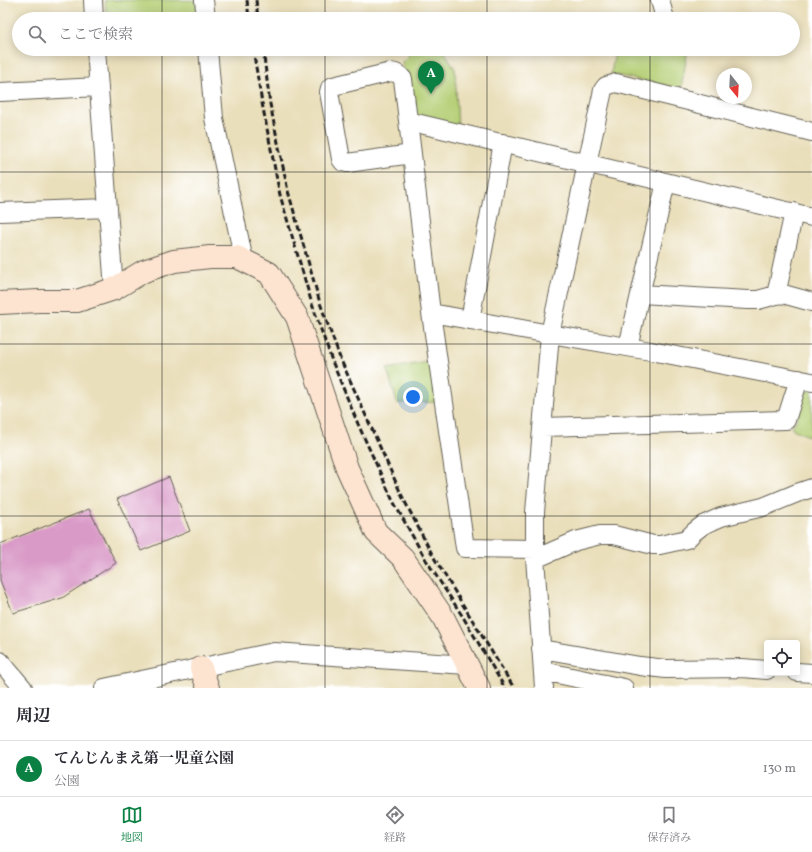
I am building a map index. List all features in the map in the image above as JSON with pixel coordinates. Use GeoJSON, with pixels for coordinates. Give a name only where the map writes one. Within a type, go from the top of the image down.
{"type":"FeatureCollection","features":[{"type":"Feature","properties":{"kind":"street"},"geometry":{"type":"LineString","coordinates":[[93,0],[94,12]]}},
{"type":"Feature","properties":{"kind":"street"},"geometry":{"type":"LineString","coordinates":[[204,0],[205,12]]}},
{"type":"Feature","properties":{"kind":"street"},"geometry":{"type":"LineString","coordinates":[[660,0],[663,12]]}},
{"type":"Feature","properties":{"kind":"street"},"geometry":{"type":"LineString","coordinates":[[97,56],[114,289]]}},
{"type":"Feature","properties":{"kind":"street"},"geometry":{"type":"LineString","coordinates":[[209,56],[214,118],[244,260]]}},
{"type":"Feature","properties":{"kind":"street"},"geometry":{"type":"LineString","coordinates":[[412,154],[347,163],[343,162],[341,159],[329,92],[330,88],[391,72],[400,75],[403,79],[408,121],[412,154],[431,313],[465,548],[535,554],[576,540],[600,535],[614,535],[653,545],[660,545],[687,539],[703,526],[721,517],[764,507],[812,488]]}},
{"type":"Feature","properties":{"kind":"street"},"geometry":{"type":"LineString","coordinates":[[624,688],[543,680],[535,554],[535,512],[550,334],[600,95],[606,86],[616,83],[812,132]]}},
{"type":"Feature","properties":{"kind":"street"},"geometry":{"type":"LineString","coordinates":[[0,92],[99,87]]}},
{"type":"Feature","properties":{"kind":"street"},"geometry":{"type":"LineString","coordinates":[[408,121],[812,217]]}},
{"type":"Feature","properties":{"kind":"street"},"geometry":{"type":"LineString","coordinates":[[470,320],[503,143]]}},
{"type":"Feature","properties":{"kind":"street"},"geometry":{"type":"LineString","coordinates":[[628,347],[666,182]]}},
{"type":"Feature","properties":{"kind":"street"},"geometry":{"type":"LineString","coordinates":[[0,212],[108,208]]}},
{"type":"Feature","properties":{"kind":"street"},"geometry":{"type":"LineString","coordinates":[[776,294],[794,212]]}},
{"type":"Feature","properties":{"kind":"street"},"geometry":{"type":"LineString","coordinates":[[0,303],[77,301],[114,289],[144,271],[174,261],[210,257],[237,257],[269,273],[297,317],[347,468],[376,532],[403,558],[443,617],[479,688]]}},
{"type":"Feature","properties":{"kind":"street"},"geometry":{"type":"LineString","coordinates":[[640,294],[748,300],[758,300],[776,294],[783,294],[812,302]]}},
{"type":"Feature","properties":{"kind":"street"},"geometry":{"type":"LineString","coordinates":[[431,313],[628,347],[806,381],[786,420],[543,427]]}},
{"type":"Feature","properties":{"kind":"street"},"geometry":{"type":"LineString","coordinates":[[541,649],[666,669],[742,668],[764,670]]}},
{"type":"Feature","properties":{"kind":"street"},"geometry":{"type":"LineString","coordinates":[[104,688],[274,652],[467,665]]}},
{"type":"Feature","properties":{"kind":"street"},"geometry":{"type":"LineString","coordinates":[[0,661],[23,688]]}},
{"type":"Feature","properties":{"kind":"street"},"geometry":{"type":"LineString","coordinates":[[201,668],[208,688]]}},
{"type":"Feature","properties":{"kind":"street"},"geometry":{"type":"LineString","coordinates":[[800,672],[812,673]]}},
{"type":"Feature","properties":{"kind":"green space"},"geometry":{"type":"Polygon","coordinates":[[[105,0],[198,0],[199,12],[106,12],[105,0]]]}},
{"type":"Feature","properties":{"kind":"green space"},"geometry":{"type":"Polygon","coordinates":[[[408,56],[447,56],[455,69],[458,128],[410,119],[402,62],[408,56]]]}},
{"type":"Feature","properties":{"kind":"green space"},"geometry":{"type":"Polygon","coordinates":[[[614,56],[687,56],[681,89],[611,74],[614,56]]]}},
{"type":"Feature","properties":{"kind":"green space"},"geometry":{"type":"Polygon","coordinates":[[[434,361],[440,402],[397,403],[387,369],[434,361]]]}},
{"type":"Feature","properties":{"kind":"green space"},"geometry":{"type":"Polygon","coordinates":[[[812,390],[812,436],[808,436],[791,428],[797,419],[803,395],[805,392],[812,390]]]}},
{"type":"Feature","properties":{"kind":"building"},"geometry":{"type":"Polygon","coordinates":[[[169,477],[190,531],[141,551],[117,499],[169,477]]]}},
{"type":"Feature","properties":{"kind":"building"},"geometry":{"type":"Polygon","coordinates":[[[89,509],[116,563],[62,598],[13,613],[0,580],[0,544],[89,509]]]}},
{"type":"Feature","properties":{"kind":"railway"},"geometry":{"type":"LineString","coordinates":[[247,0],[248,12]]}},
{"type":"Feature","properties":{"kind":"railway"},"geometry":{"type":"LineString","coordinates":[[256,0],[257,12]]}},
{"type":"Feature","properties":{"kind":"railway"},"geometry":{"type":"LineString","coordinates":[[254,56],[280,195],[312,304],[332,361],[358,424],[393,501],[426,560],[463,617],[505,688]]}},
{"type":"Feature","properties":{"kind":"railway"},"geometry":{"type":"LineString","coordinates":[[264,56],[270,104],[288,191],[320,303],[340,358],[402,496],[433,556],[514,688]]}},
{"type":"Feature","properties":{"kind":"place","name":"てんじんまえ第一児童公園"},"geometry":{"type":"Point","coordinates":[431,94]}}]}
